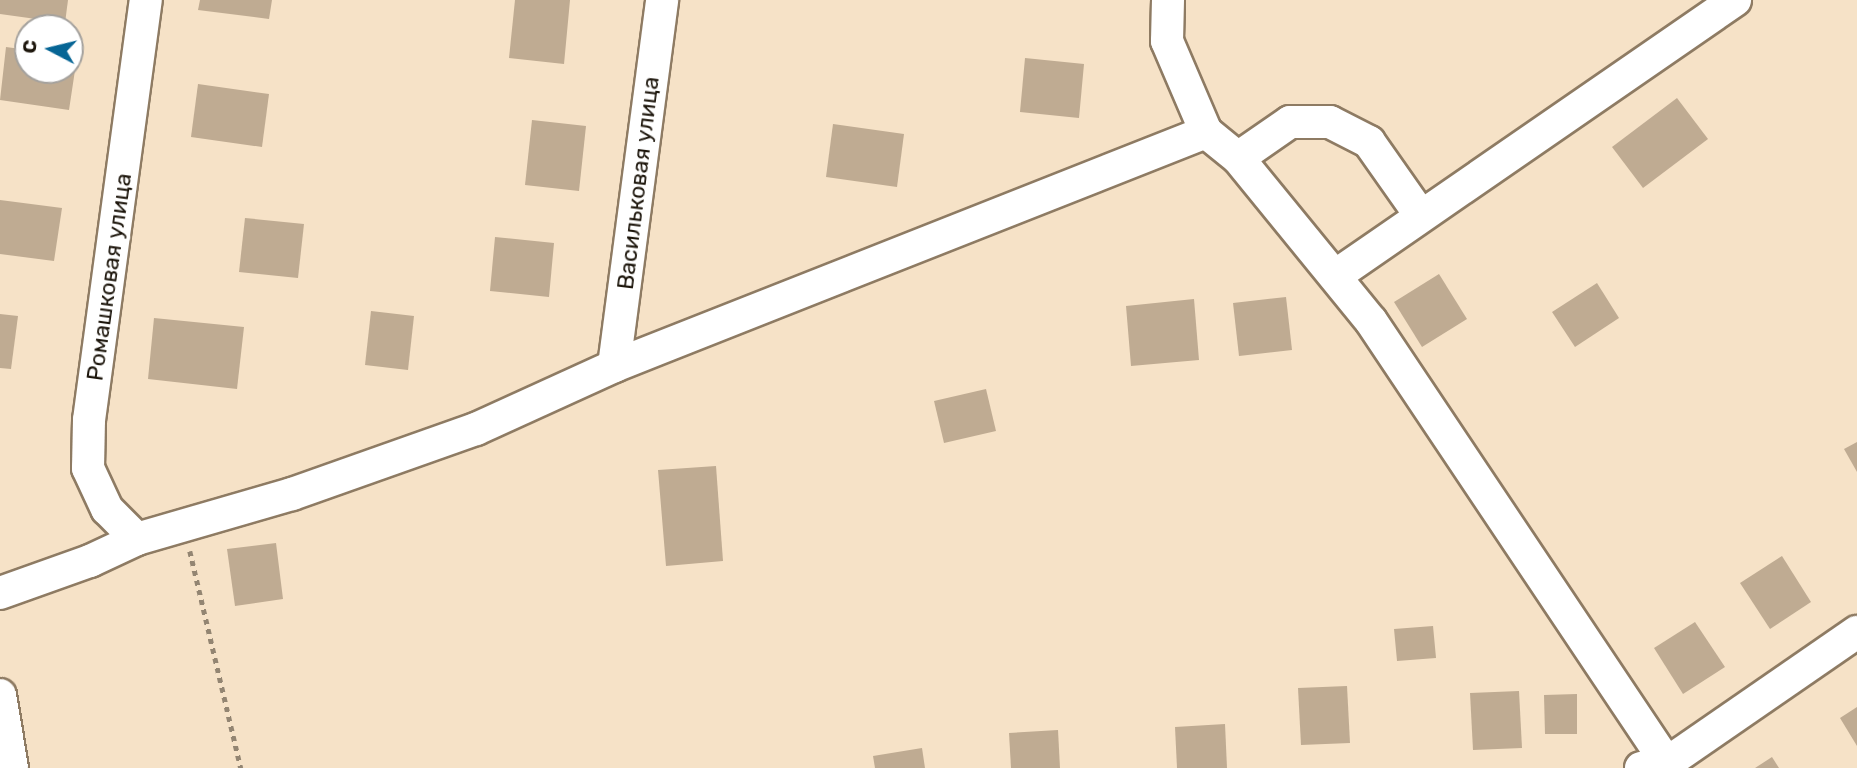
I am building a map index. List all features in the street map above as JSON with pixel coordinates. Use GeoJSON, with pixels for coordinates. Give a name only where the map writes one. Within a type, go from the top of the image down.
{"type":"FeatureCollection","features":[{"type":"Feature","properties":{"kind":"street","name":"Ромашковая улица"},"geometry":{"type":"LineString","coordinates":[[137,539],[107,509],[88,468],[89,420],[146,0]]}},
{"type":"Feature","properties":{"kind":"street","name":"Васильковая улица"},"geometry":{"type":"LineString","coordinates":[[614,366],[662,0]]}},
{"type":"Feature","properties":{"kind":"street"},"geometry":{"type":"LineString","coordinates":[[1168,0],[1171,53],[1206,132],[1238,158],[1379,333],[1659,766],[1857,632]]}},
{"type":"Feature","properties":{"kind":"street"},"geometry":{"type":"LineString","coordinates":[[1685,34],[1690,0]]}},
{"type":"Feature","properties":{"kind":"street"},"geometry":{"type":"LineString","coordinates":[[1335,276],[1735,0]]}},
{"type":"Feature","properties":{"kind":"street"},"geometry":{"type":"LineString","coordinates":[[1238,158],[1290,122],[1330,122],[1369,142],[1421,216]]}},
{"type":"Feature","properties":{"kind":"street"},"geometry":{"type":"LineString","coordinates":[[0,593],[90,561],[137,539],[292,494],[476,429],[614,366],[1206,132]]}},
{"type":"Feature","properties":{"kind":"street"},"geometry":{"type":"LineString","coordinates":[[0,695],[12,768]]}},
{"type":"Feature","properties":{"kind":"path"},"geometry":{"type":"LineString","coordinates":[[185,525],[241,768]]}},
{"type":"Feature","properties":{"kind":"building"},"geometry":{"type":"Polygon","coordinates":[[[0,0],[68,0],[66,14],[0,14],[0,0]]]}},
{"type":"Feature","properties":{"kind":"building"},"geometry":{"type":"Polygon","coordinates":[[[200,0],[272,0],[269,19],[198,10],[200,0]]]}},
{"type":"Feature","properties":{"kind":"building"},"geometry":{"type":"Polygon","coordinates":[[[515,0],[570,0],[564,64],[509,58],[515,0]]]}},
{"type":"Feature","properties":{"kind":"building"},"geometry":{"type":"Polygon","coordinates":[[[6,47],[14,48],[14,84],[73,84],[69,110],[0,100],[6,47]]]}},
{"type":"Feature","properties":{"kind":"building"},"geometry":{"type":"Polygon","coordinates":[[[1025,58],[1084,64],[1079,118],[1020,112],[1025,58]]]}},
{"type":"Feature","properties":{"kind":"building"},"geometry":{"type":"Polygon","coordinates":[[[198,84],[269,94],[262,147],[191,137],[198,84]]]}},
{"type":"Feature","properties":{"kind":"building"},"geometry":{"type":"Polygon","coordinates":[[[1677,98],[1708,139],[1643,188],[1612,147],[1677,98]]]}},
{"type":"Feature","properties":{"kind":"building"},"geometry":{"type":"Polygon","coordinates":[[[532,120],[586,126],[579,191],[525,185],[532,120]]]}},
{"type":"Feature","properties":{"kind":"building"},"geometry":{"type":"Polygon","coordinates":[[[833,124],[904,134],[897,187],[826,177],[833,124]]]}},
{"type":"Feature","properties":{"kind":"building"},"geometry":{"type":"Polygon","coordinates":[[[0,200],[62,208],[54,261],[0,254],[0,200]]]}},
{"type":"Feature","properties":{"kind":"building"},"geometry":{"type":"Polygon","coordinates":[[[245,218],[304,224],[298,278],[239,272],[245,218]]]}},
{"type":"Feature","properties":{"kind":"building"},"geometry":{"type":"Polygon","coordinates":[[[495,237],[554,243],[549,297],[490,291],[495,237]]]}},
{"type":"Feature","properties":{"kind":"building"},"geometry":{"type":"Polygon","coordinates":[[[1439,274],[1467,319],[1422,347],[1394,302],[1439,274]]]}},
{"type":"Feature","properties":{"kind":"building"},"geometry":{"type":"Polygon","coordinates":[[[1597,283],[1619,318],[1575,347],[1552,312],[1597,283]]]}},
{"type":"Feature","properties":{"kind":"building"},"geometry":{"type":"Polygon","coordinates":[[[1286,297],[1292,350],[1239,356],[1233,303],[1286,297]]]}},
{"type":"Feature","properties":{"kind":"building"},"geometry":{"type":"Polygon","coordinates":[[[1194,299],[1199,360],[1131,366],[1126,306],[1194,299]]]}},
{"type":"Feature","properties":{"kind":"building"},"geometry":{"type":"Polygon","coordinates":[[[371,311],[414,316],[408,370],[365,365],[371,311]]]}},
{"type":"Feature","properties":{"kind":"building"},"geometry":{"type":"Polygon","coordinates":[[[0,314],[18,316],[11,369],[0,368],[0,314]]]}},
{"type":"Feature","properties":{"kind":"building"},"geometry":{"type":"Polygon","coordinates":[[[154,318],[244,327],[237,389],[148,379],[154,318]]]}},
{"type":"Feature","properties":{"kind":"building"},"geometry":{"type":"Polygon","coordinates":[[[986,389],[996,431],[944,443],[934,401],[986,389]]]}},
{"type":"Feature","properties":{"kind":"building"},"geometry":{"type":"Polygon","coordinates":[[[1857,442],[1857,472],[1844,449],[1857,442]]]}},
{"type":"Feature","properties":{"kind":"building"},"geometry":{"type":"Polygon","coordinates":[[[716,466],[723,561],[666,566],[658,470],[716,466]]]}},
{"type":"Feature","properties":{"kind":"building"},"geometry":{"type":"Polygon","coordinates":[[[276,543],[283,599],[235,606],[227,549],[276,543]]]}},
{"type":"Feature","properties":{"kind":"building"},"geometry":{"type":"Polygon","coordinates":[[[1782,556],[1811,602],[1770,629],[1740,583],[1782,556]]]}},
{"type":"Feature","properties":{"kind":"building"},"geometry":{"type":"Polygon","coordinates":[[[1695,622],[1725,667],[1683,694],[1654,648],[1695,622]]]}},
{"type":"Feature","properties":{"kind":"building"},"geometry":{"type":"Polygon","coordinates":[[[1433,626],[1436,658],[1397,661],[1394,629],[1433,626]]]}},
{"type":"Feature","properties":{"kind":"building"},"geometry":{"type":"Polygon","coordinates":[[[1347,686],[1350,743],[1301,745],[1298,688],[1347,686]]]}},
{"type":"Feature","properties":{"kind":"building"},"geometry":{"type":"Polygon","coordinates":[[[1519,691],[1522,748],[1473,750],[1470,693],[1519,691]]]}},
{"type":"Feature","properties":{"kind":"building"},"geometry":{"type":"Polygon","coordinates":[[[1577,694],[1577,734],[1545,734],[1544,695],[1577,694]]]}},
{"type":"Feature","properties":{"kind":"building"},"geometry":{"type":"Polygon","coordinates":[[[1857,707],[1857,746],[1840,718],[1857,707]]]}},
{"type":"Feature","properties":{"kind":"building"},"geometry":{"type":"Polygon","coordinates":[[[1225,724],[1227,768],[1177,768],[1175,727],[1225,724]]]}},
{"type":"Feature","properties":{"kind":"building"},"geometry":{"type":"Polygon","coordinates":[[[1058,730],[1060,768],[1011,768],[1009,733],[1058,730]]]}},
{"type":"Feature","properties":{"kind":"building"},"geometry":{"type":"Polygon","coordinates":[[[922,748],[925,768],[875,768],[873,756],[922,748]]]}},
{"type":"Feature","properties":{"kind":"building"},"geometry":{"type":"Polygon","coordinates":[[[1772,757],[1779,768],[1755,768],[1772,757]]]}}]}
